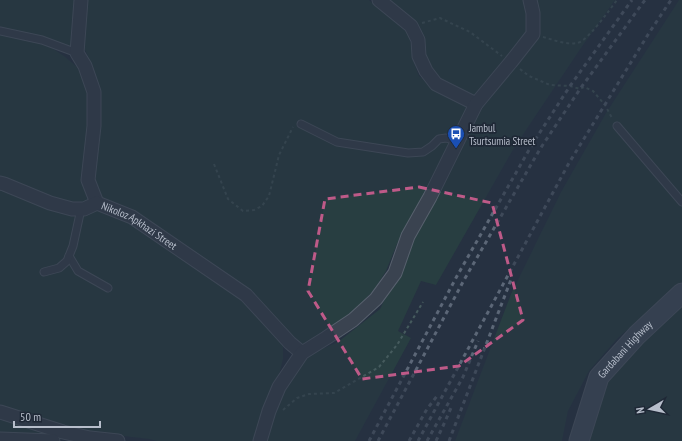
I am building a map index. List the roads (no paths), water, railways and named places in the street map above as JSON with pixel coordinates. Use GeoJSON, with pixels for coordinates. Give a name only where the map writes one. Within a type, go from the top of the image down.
{"type":"FeatureCollection","features":[{"type":"Feature","properties":{"kind":"main road","name":"Gardabani Highway"},"geometry":{"type":"LineString","coordinates":[[579,441],[599,377],[637,335],[682,293]]}},
{"type":"Feature","properties":{"kind":"street"},"geometry":{"type":"LineString","coordinates":[[76,53],[81,0]]}},
{"type":"Feature","properties":{"kind":"street"},"geometry":{"type":"LineString","coordinates":[[379,0],[411,26],[418,40],[419,56],[426,71],[436,84],[476,104]]}},
{"type":"Feature","properties":{"kind":"street"},"geometry":{"type":"LineString","coordinates":[[260,441],[279,387],[302,353],[353,320],[376,299],[395,273],[408,236],[430,197],[476,104],[533,34],[533,13],[530,0]]}},
{"type":"Feature","properties":{"kind":"street","name":"Nikoloz Apkhazi Street"},"geometry":{"type":"LineString","coordinates":[[76,53],[85,66],[94,92],[94,126],[88,180],[97,203],[132,217],[246,295],[290,343],[302,353]]}},
{"type":"Feature","properties":{"kind":"street"},"geometry":{"type":"LineString","coordinates":[[0,184],[4,184],[50,203],[72,209],[84,209],[97,203]]}},
{"type":"Feature","properties":{"kind":"street"},"geometry":{"type":"LineString","coordinates":[[0,412],[63,432],[90,438],[118,441]]}},
{"type":"Feature","properties":{"kind":"street"},"geometry":{"type":"LineString","coordinates":[[65,441],[90,438]]}},
{"type":"Feature","properties":{"kind":"street"},"geometry":{"type":"LineString","coordinates":[[0,439],[53,441]]}},
{"type":"Feature","properties":{"kind":"lane"},"geometry":{"type":"LineString","coordinates":[[0,31],[42,40],[76,53]]}},
{"type":"Feature","properties":{"kind":"lane"},"geometry":{"type":"LineString","coordinates":[[301,124],[337,142],[408,153],[423,152],[439,139],[446,138],[458,141]]}},
{"type":"Feature","properties":{"kind":"lane"},"geometry":{"type":"LineString","coordinates":[[617,126],[682,202]]}},
{"type":"Feature","properties":{"kind":"lane"},"geometry":{"type":"LineString","coordinates":[[44,272],[59,268],[68,261],[73,246],[81,209]]}},
{"type":"Feature","properties":{"kind":"lane"},"geometry":{"type":"LineString","coordinates":[[69,256],[78,271],[108,288]]}},
{"type":"Feature","properties":{"kind":"railway"},"geometry":{"type":"LineString","coordinates":[[369,441],[457,276],[533,143],[570,86],[632,0]]}},
{"type":"Feature","properties":{"kind":"railway"},"geometry":{"type":"LineString","coordinates":[[378,441],[464,280],[540,149],[580,89],[645,0]]}},
{"type":"Feature","properties":{"kind":"railway"},"geometry":{"type":"LineString","coordinates":[[418,441],[569,163],[671,0]]}},
{"type":"Feature","properties":{"kind":"railway"},"geometry":{"type":"LineString","coordinates":[[449,441],[512,277]]}},
{"type":"Feature","properties":{"kind":"railway"},"geometry":{"type":"LineString","coordinates":[[427,441],[463,377],[478,341]]}},
{"type":"Feature","properties":{"kind":"railway"},"geometry":{"type":"LineString","coordinates":[[409,441],[427,409],[437,396]]}},
{"type":"Feature","properties":{"kind":"railway"},"geometry":{"type":"LineString","coordinates":[[436,441],[451,408]]}},
{"type":"Feature","properties":{"kind":"place","name":"Jambul Tsurtsumia Street"},"geometry":{"type":"Point","coordinates":[456,149]}}]}
